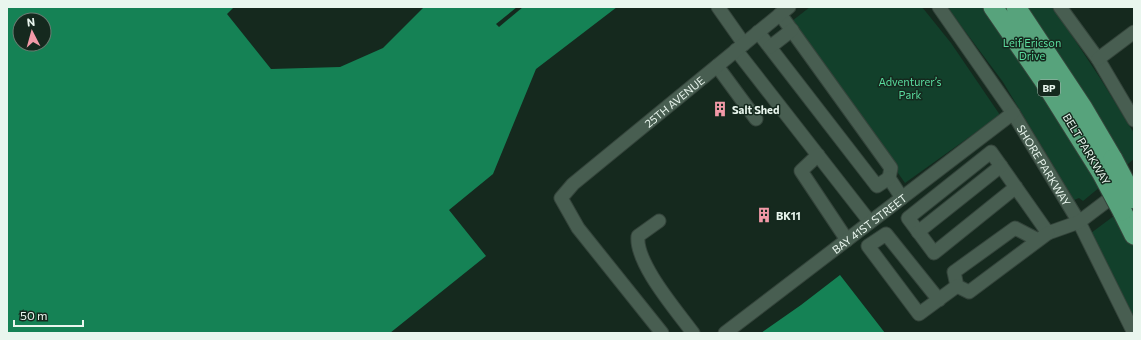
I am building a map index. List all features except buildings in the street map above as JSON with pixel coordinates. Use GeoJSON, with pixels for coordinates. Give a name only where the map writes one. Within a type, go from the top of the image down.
{"type":"FeatureCollection","features":[{"type":"Feature","properties":{"kind":"highway","name":"BELT PARKWAY"},"geometry":{"type":"LineString","coordinates":[[993,7],[1042,78],[1107,166]]}},
{"type":"Feature","properties":{"kind":"highway","name":"BELT PARKWAY"},"geometry":{"type":"LineString","coordinates":[[1016,7],[1075,96],[1107,166],[1128,205],[1134,235]]}},
{"type":"Feature","properties":{"kind":"street"},"geometry":{"type":"LineString","coordinates":[[718,7],[740,47],[818,155],[870,222]]}},
{"type":"Feature","properties":{"kind":"street","name":"SHORE PARKWAY"},"geometry":{"type":"LineString","coordinates":[[939,7],[1012,113],[1079,222],[1134,333]]}},
{"type":"Feature","properties":{"kind":"street"},"geometry":{"type":"LineString","coordinates":[[1060,7],[1098,60],[1134,120]]}},
{"type":"Feature","properties":{"kind":"street"},"geometry":{"type":"LineString","coordinates":[[785,11],[792,30],[891,168],[889,178],[902,198]]}},
{"type":"Feature","properties":{"kind":"street","name":"25TH AVENUE"},"geometry":{"type":"LineString","coordinates":[[662,333],[578,228],[561,198],[573,184],[785,11]]}},
{"type":"Feature","properties":{"kind":"street"},"geometry":{"type":"LineString","coordinates":[[770,47],[792,30]]}},
{"type":"Feature","properties":{"kind":"street"},"geometry":{"type":"LineString","coordinates":[[758,32],[876,186],[889,178]]}},
{"type":"Feature","properties":{"kind":"street"},"geometry":{"type":"LineString","coordinates":[[1098,60],[1134,32]]}},
{"type":"Feature","properties":{"kind":"street"},"geometry":{"type":"LineString","coordinates":[[717,66],[756,119]]}},
{"type":"Feature","properties":{"kind":"street","name":"BAY 41ST STREET"},"geometry":{"type":"LineString","coordinates":[[725,333],[1012,113]]}},
{"type":"Feature","properties":{"kind":"street"},"geometry":{"type":"LineString","coordinates":[[1016,188],[934,253],[908,218],[991,152],[1016,188],[1043,237]]}},
{"type":"Feature","properties":{"kind":"street"},"geometry":{"type":"LineString","coordinates":[[818,155],[801,171],[847,240]]}},
{"type":"Feature","properties":{"kind":"street"},"geometry":{"type":"LineString","coordinates":[[918,232],[1001,166]]}},
{"type":"Feature","properties":{"kind":"street"},"geometry":{"type":"LineString","coordinates":[[957,286],[969,292],[1043,237],[1079,222],[1134,181]]}},
{"type":"Feature","properties":{"kind":"street"},"geometry":{"type":"LineString","coordinates":[[659,221],[638,236],[638,244],[648,269],[693,333]]}},
{"type":"Feature","properties":{"kind":"street"},"geometry":{"type":"LineString","coordinates":[[957,286],[954,272],[1015,228],[1043,237]]}},
{"type":"Feature","properties":{"kind":"street"},"geometry":{"type":"LineString","coordinates":[[939,300],[886,234],[868,246],[919,314],[939,300],[957,286]]}},
{"type":"Feature","properties":{"kind":"green space","name":"Adventurer’s Park"},"geometry":{"type":"Polygon","coordinates":[[[810,7],[922,7],[951,43],[1000,115],[905,183],[792,21],[810,7]]]}},
{"type":"Feature","properties":{"kind":"green space","name":"Leif Ericson Drive"},"geometry":{"type":"Polygon","coordinates":[[[947,7],[1053,7],[1134,133],[1134,159],[1083,201],[1079,198],[1074,200],[1003,82],[947,7]]]}},
{"type":"Feature","properties":{"kind":"green space"},"geometry":{"type":"Polygon","coordinates":[[[1134,201],[1134,318],[1091,233],[1134,201]]]}},
{"type":"Feature","properties":{"kind":"shaded area"},"geometry":{"type":"Polygon","coordinates":[[[7,7],[234,7],[227,14],[271,69],[340,67],[383,48],[424,7],[617,7],[536,69],[493,174],[449,210],[486,256],[390,333],[7,333],[7,7]]]}},
{"type":"Feature","properties":{"kind":"shaded area"},"geometry":{"type":"Polygon","coordinates":[[[840,275],[885,333],[761,333],[801,305],[840,275]]]}},
{"type":"Feature","properties":{"kind":"pier"},"geometry":{"type":"Polygon","coordinates":[[[517,7],[523,7],[499,27],[496,24],[517,7]]]}},
{"type":"Feature","properties":{"kind":"place","name":"Salt Shed"},"geometry":{"type":"Point","coordinates":[720,109]}},
{"type":"Feature","properties":{"kind":"place","name":"BK11"},"geometry":{"type":"Point","coordinates":[764,215]}}]}
